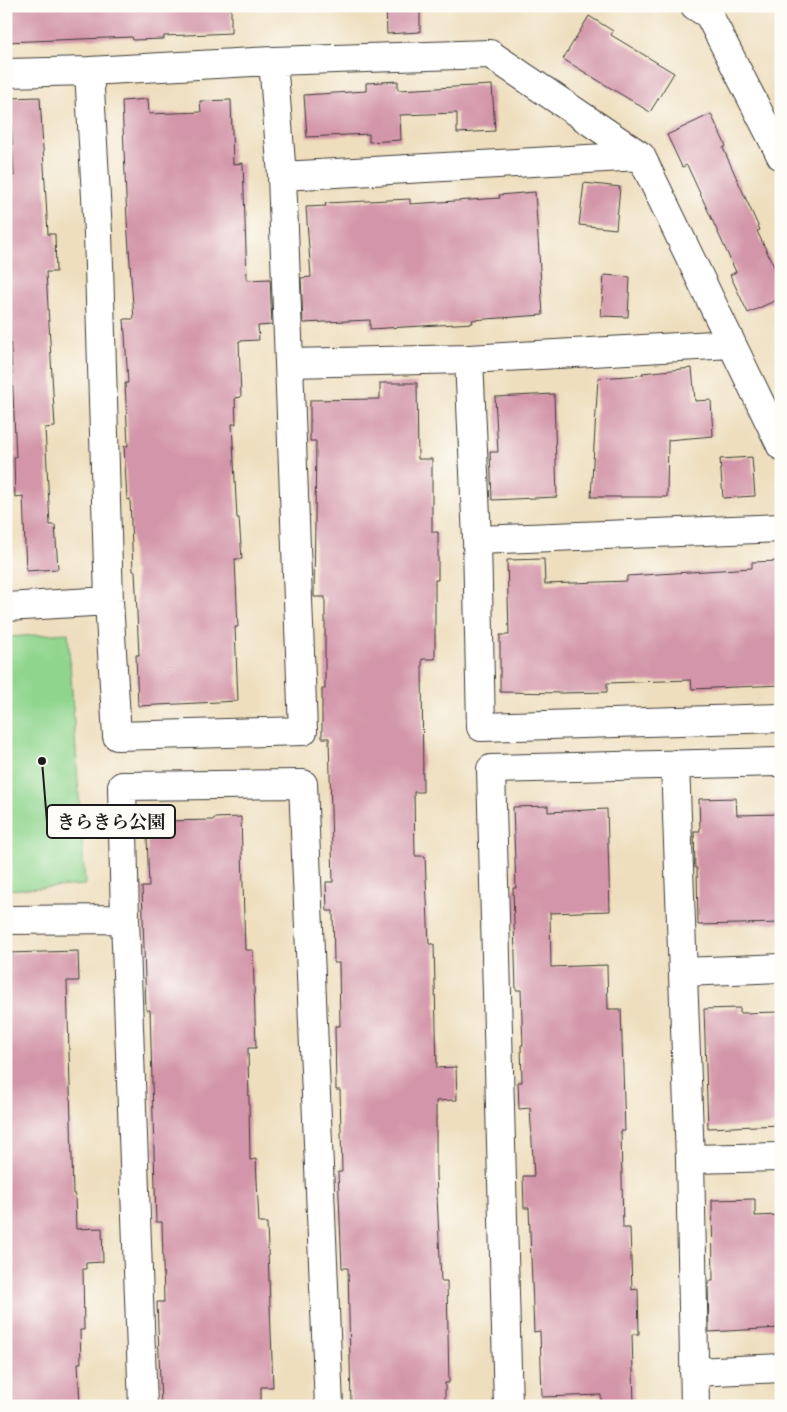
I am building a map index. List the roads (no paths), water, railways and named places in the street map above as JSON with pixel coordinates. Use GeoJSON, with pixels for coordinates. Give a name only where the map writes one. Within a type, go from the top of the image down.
{"type":"FeatureCollection","features":[{"type":"Feature","properties":{"kind":"street"},"geometry":{"type":"LineString","coordinates":[[695,6],[709,15],[781,156]]}},
{"type":"Feature","properties":{"kind":"street"},"geometry":{"type":"LineString","coordinates":[[6,73],[89,71],[273,61],[490,54],[641,156],[781,446]]}},
{"type":"Feature","properties":{"kind":"street"},"geometry":{"type":"LineString","coordinates":[[89,71],[98,233],[110,601],[117,736],[303,730],[282,176],[273,61]]}},
{"type":"Feature","properties":{"kind":"street"},"geometry":{"type":"LineString","coordinates":[[282,176],[641,156]]}},
{"type":"Feature","properties":{"kind":"street"},"geometry":{"type":"LineString","coordinates":[[289,363],[469,359],[731,344]]}},
{"type":"Feature","properties":{"kind":"street"},"geometry":{"type":"LineString","coordinates":[[469,359],[477,540],[481,727],[781,718]]}},
{"type":"Feature","properties":{"kind":"street"},"geometry":{"type":"LineString","coordinates":[[477,540],[781,528]]}},
{"type":"Feature","properties":{"kind":"street"},"geometry":{"type":"LineString","coordinates":[[6,607],[110,601]]}},
{"type":"Feature","properties":{"kind":"street"},"geometry":{"type":"LineString","coordinates":[[508,1406],[491,769],[781,762]]}},
{"type":"Feature","properties":{"kind":"street"},"geometry":{"type":"LineString","coordinates":[[675,764],[690,1159],[695,1406]]}},
{"type":"Feature","properties":{"kind":"street"},"geometry":{"type":"LineString","coordinates":[[143,1406],[125,919],[122,786],[303,784],[329,1406]]}},
{"type":"Feature","properties":{"kind":"street"},"geometry":{"type":"LineString","coordinates":[[6,920],[125,919]]}},
{"type":"Feature","properties":{"kind":"street"},"geometry":{"type":"LineString","coordinates":[[683,972],[781,968]]}},
{"type":"Feature","properties":{"kind":"street"},"geometry":{"type":"LineString","coordinates":[[690,1159],[781,1157]]}},
{"type":"Feature","properties":{"kind":"street"},"geometry":{"type":"LineString","coordinates":[[694,1372],[781,1368]]}},
{"type":"Feature","properties":{"kind":"place","name":"きらきら公園"},"geometry":{"type":"Point","coordinates":[42,761]}}]}
